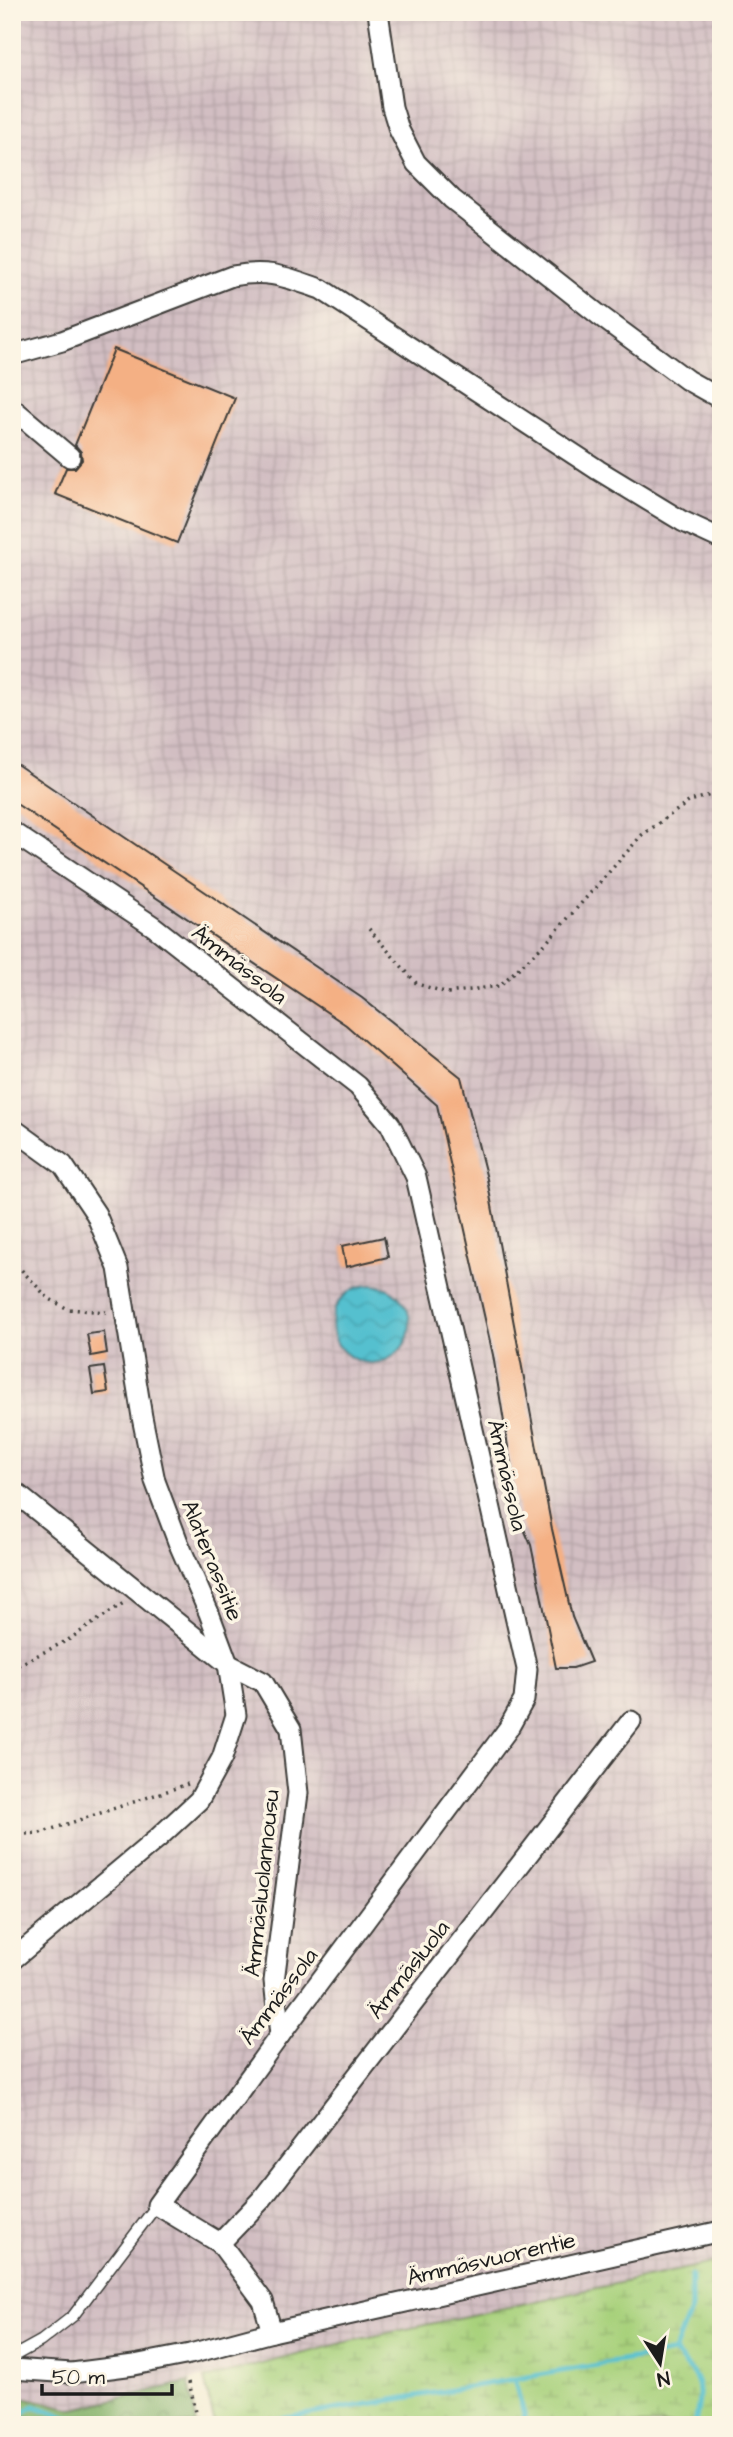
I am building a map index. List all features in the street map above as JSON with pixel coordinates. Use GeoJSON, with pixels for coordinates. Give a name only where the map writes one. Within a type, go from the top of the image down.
{"type":"FeatureCollection","features":[{"type":"Feature","properties":{"kind":"street"},"geometry":{"type":"LineString","coordinates":[[378,12],[392,107],[399,130],[416,163],[452,199],[599,315],[687,380],[721,399]]}},
{"type":"Feature","properties":{"kind":"street"},"geometry":{"type":"LineString","coordinates":[[12,355],[62,341],[232,276],[256,272],[276,274],[321,289],[598,470],[682,521],[721,538]]}},
{"type":"Feature","properties":{"kind":"street"},"geometry":{"type":"LineString","coordinates":[[12,408],[70,457]]}},
{"type":"Feature","properties":{"kind":"street","name":"Ämmässola"},"geometry":{"type":"LineString","coordinates":[[12,832],[153,926],[358,1086],[390,1124],[416,1178],[527,1669],[524,1700],[508,1729],[279,2035],[157,2205]]}},
{"type":"Feature","properties":{"kind":"street","name":"Alaterassitie"},"geometry":{"type":"LineString","coordinates":[[12,1128],[63,1165],[96,1214],[118,1268],[155,1481],[177,1542],[209,1613],[228,1664],[236,1715],[222,1758],[199,1800],[12,1960]]}},
{"type":"Feature","properties":{"kind":"street","name":"Ämmäsluolannousu"},"geometry":{"type":"LineString","coordinates":[[12,1490],[228,1664],[263,1682],[291,1728],[298,1793],[274,1981],[279,2035]]}},
{"type":"Feature","properties":{"kind":"street","name":"Ämmäsluola"},"geometry":{"type":"LineString","coordinates":[[220,2243],[262,2199],[631,1720]]}},
{"type":"Feature","properties":{"kind":"street"},"geometry":{"type":"LineString","coordinates":[[157,2205],[220,2243],[262,2301],[272,2332]]}},
{"type":"Feature","properties":{"kind":"street","name":"Ämmäsvuorentie"},"geometry":{"type":"LineString","coordinates":[[12,2369],[72,2373],[134,2365],[721,2231]]}},
{"type":"Feature","properties":{"kind":"lane"},"geometry":{"type":"LineString","coordinates":[[12,2357],[41,2341],[73,2316],[157,2205]]}},
{"type":"Feature","properties":{"kind":"path"},"geometry":{"type":"LineString","coordinates":[[369,929],[417,984],[448,993],[499,986],[545,944],[642,835],[690,801],[721,792]]}},
{"type":"Feature","properties":{"kind":"path"},"geometry":{"type":"LineString","coordinates":[[12,1260],[48,1298],[68,1308],[126,1314]]}},
{"type":"Feature","properties":{"kind":"path"},"geometry":{"type":"LineString","coordinates":[[12,1668],[68,1640],[138,1593]]}},
{"type":"Feature","properties":{"kind":"path"},"geometry":{"type":"LineString","coordinates":[[12,1835],[40,1833],[211,1777]]}},
{"type":"Feature","properties":{"kind":"path"},"geometry":{"type":"LineString","coordinates":[[189,2382],[199,2425]]}},
{"type":"Feature","properties":{"kind":"shaded area"},"geometry":{"type":"Polygon","coordinates":[[[12,12],[721,12],[721,2261],[351,2341],[74,2409],[27,2399],[12,2405],[12,12]]]}},
{"type":"Feature","properties":{"kind":"green space"},"geometry":{"type":"Polygon","coordinates":[[[721,2261],[721,2425],[215,2425],[204,2379],[351,2341],[721,2261]]]}},
{"type":"Feature","properties":{"kind":"green space"},"geometry":{"type":"Polygon","coordinates":[[[189,2382],[197,2425],[12,2425],[12,2405],[27,2398],[74,2409],[189,2382]]]}},
{"type":"Feature","properties":{"kind":"water"},"geometry":{"type":"Polygon","coordinates":[[[371,1285],[386,1288],[403,1302],[410,1324],[407,1339],[393,1356],[371,1363],[356,1360],[339,1346],[332,1324],[335,1309],[349,1292],[371,1285]]]}},
{"type":"Feature","properties":{"kind":"building"},"geometry":{"type":"Polygon","coordinates":[[[114,349],[235,398],[177,543],[55,494],[66,468],[75,468],[82,460],[81,452],[75,445],[114,349]]]}},
{"type":"Feature","properties":{"kind":"building"},"geometry":{"type":"Polygon","coordinates":[[[12,761],[362,998],[461,1077],[487,1179],[552,1529],[572,1617],[591,1662],[573,1668],[556,1668],[531,1545],[520,1520],[493,1355],[437,1105],[346,1025],[12,801],[12,761]]]}},
{"type":"Feature","properties":{"kind":"building"},"geometry":{"type":"Polygon","coordinates":[[[384,1237],[388,1257],[346,1267],[342,1246],[384,1237]]]}},
{"type":"Feature","properties":{"kind":"building"},"geometry":{"type":"Polygon","coordinates":[[[104,1332],[107,1353],[91,1356],[87,1334],[104,1332]]]}},
{"type":"Feature","properties":{"kind":"building"},"geometry":{"type":"Polygon","coordinates":[[[104,1367],[108,1392],[94,1394],[90,1369],[104,1367]]]}},
{"type":"Feature","properties":{"kind":"waterway"},"geometry":{"type":"LineString","coordinates":[[245,2425],[674,2352],[691,2309],[691,2275]]}},
{"type":"Feature","properties":{"kind":"waterway"},"geometry":{"type":"LineString","coordinates":[[674,2352],[698,2384],[699,2400],[695,2425]]}},
{"type":"Feature","properties":{"kind":"waterway"},"geometry":{"type":"LineString","coordinates":[[514,2379],[527,2425]]}},
{"type":"Feature","properties":{"kind":"waterway"},"geometry":{"type":"LineString","coordinates":[[12,2419],[34,2406],[92,2425]]}}]}
